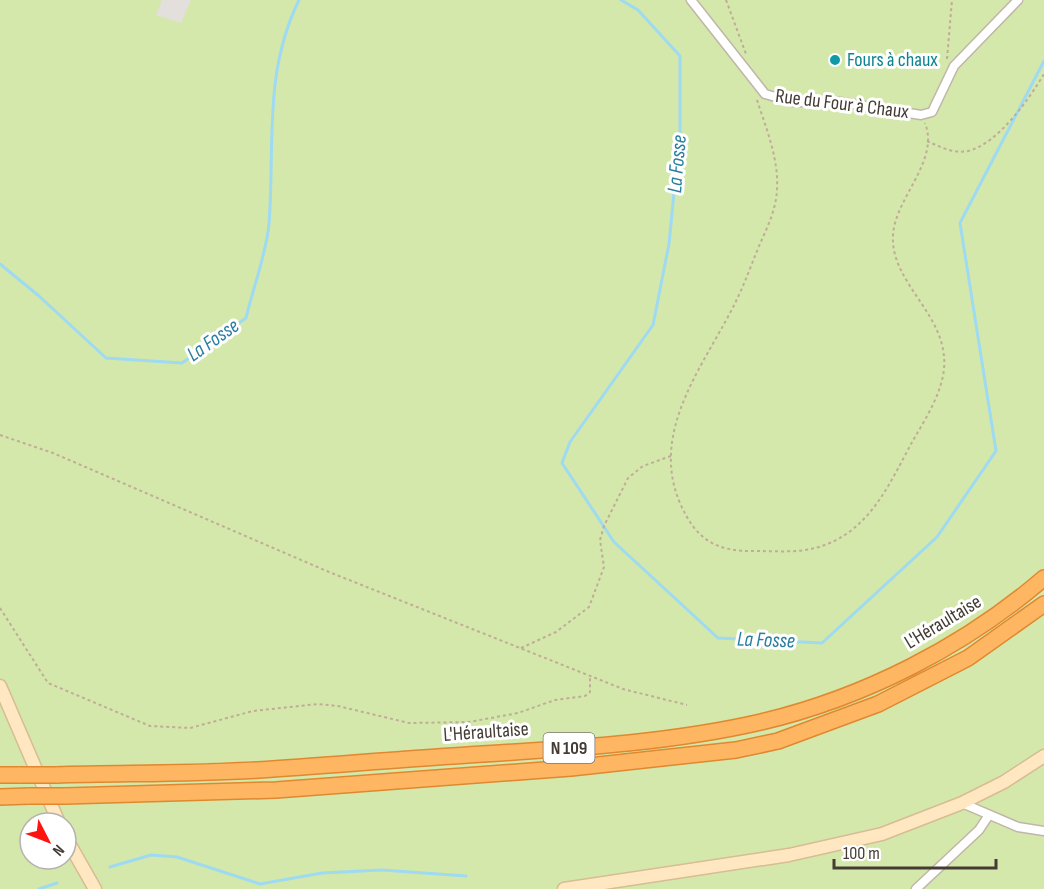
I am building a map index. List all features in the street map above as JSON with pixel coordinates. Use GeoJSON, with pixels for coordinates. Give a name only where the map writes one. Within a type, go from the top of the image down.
{"type":"FeatureCollection","features":[{"type":"Feature","properties":{"kind":"highway","name":"L'Héraultaise"},"geometry":{"type":"LineString","coordinates":[[0,775],[255,770],[570,747],[733,728],[806,709],[864,688],[917,664],[988,620],[1044,578]]}},
{"type":"Feature","properties":{"kind":"highway","name":"N 109"},"geometry":{"type":"LineString","coordinates":[[0,797],[276,790],[571,768],[736,750],[778,741],[816,728],[878,704],[932,679],[994,640],[1044,604]]}},
{"type":"Feature","properties":{"kind":"street","name":"Rue du Four à Chaux"},"geometry":{"type":"LineString","coordinates":[[691,0],[765,94],[793,102],[840,102],[921,115],[932,112],[954,66],[1018,0]]}},
{"type":"Feature","properties":{"kind":"street"},"geometry":{"type":"LineString","coordinates":[[0,686],[54,811]]}},
{"type":"Feature","properties":{"kind":"street"},"geometry":{"type":"LineString","coordinates":[[564,889],[846,844],[923,820],[962,803],[1004,782],[1044,756]]}},
{"type":"Feature","properties":{"kind":"street"},"geometry":{"type":"LineString","coordinates":[[962,803],[1018,827],[1044,831]]}},
{"type":"Feature","properties":{"kind":"street"},"geometry":{"type":"LineString","coordinates":[[915,889],[979,830],[989,814]]}},
{"type":"Feature","properties":{"kind":"street"},"geometry":{"type":"LineString","coordinates":[[78,859],[95,889]]}},
{"type":"Feature","properties":{"kind":"path"},"geometry":{"type":"LineString","coordinates":[[726,0],[746,53],[749,75]]}},
{"type":"Feature","properties":{"kind":"path"},"geometry":{"type":"LineString","coordinates":[[946,80],[952,0]]}},
{"type":"Feature","properties":{"kind":"path"},"geometry":{"type":"LineString","coordinates":[[927,141],[948,150],[968,151],[985,142],[1024,106],[1044,74]]}},
{"type":"Feature","properties":{"kind":"path"},"geometry":{"type":"LineString","coordinates":[[756,97],[776,167],[777,188],[774,212],[738,297],[687,391],[672,437],[671,456],[678,499],[686,517],[701,536],[714,546],[737,551],[814,549],[852,531],[872,512],[886,491],[932,406],[944,369],[940,337],[925,307],[902,272],[893,250],[893,232],[897,218],[927,151],[927,130],[921,115]]}},
{"type":"Feature","properties":{"kind":"path"},"geometry":{"type":"LineString","coordinates":[[0,435],[53,453],[329,572],[623,689],[687,705]]}},
{"type":"Feature","properties":{"kind":"path"},"geometry":{"type":"LineString","coordinates":[[521,648],[556,632],[589,607],[604,567],[600,540],[603,526],[628,478],[643,466],[671,456]]}},
{"type":"Feature","properties":{"kind":"path"},"geometry":{"type":"LineString","coordinates":[[0,608],[48,683],[150,726],[190,728],[253,711],[318,704],[338,706],[409,723],[494,719],[555,700],[585,696],[590,692],[589,675]]}},
{"type":"Feature","properties":{"kind":"green space"},"geometry":{"type":"Polygon","coordinates":[[[0,0],[1044,0],[1044,889],[0,889],[0,0]]]}},
{"type":"Feature","properties":{"kind":"shaded area"},"geometry":{"type":"Polygon","coordinates":[[[162,0],[191,0],[181,23],[156,15],[162,0]]]}},
{"type":"Feature","properties":{"kind":"waterway","name":"La Fosse"},"geometry":{"type":"LineString","coordinates":[[0,264],[39,296],[106,358],[182,363],[246,318],[269,224],[275,83],[288,27],[299,0]]}},
{"type":"Feature","properties":{"kind":"waterway","name":"La Fosse"},"geometry":{"type":"LineString","coordinates":[[621,0],[638,10],[680,56],[680,131],[669,244],[653,325],[570,442],[562,463],[614,542],[718,638],[822,643],[937,537],[996,451],[960,223],[1044,61]]}},
{"type":"Feature","properties":{"kind":"waterway"},"geometry":{"type":"LineString","coordinates":[[110,867],[151,855],[177,857],[260,884],[322,873],[382,870],[466,876]]}},
{"type":"Feature","properties":{"kind":"waterway"},"geometry":{"type":"LineString","coordinates":[[39,889],[57,883]]}},
{"type":"Feature","properties":{"kind":"place","name":"Fours à chaux"},"geometry":{"type":"Point","coordinates":[835,60]}}]}
